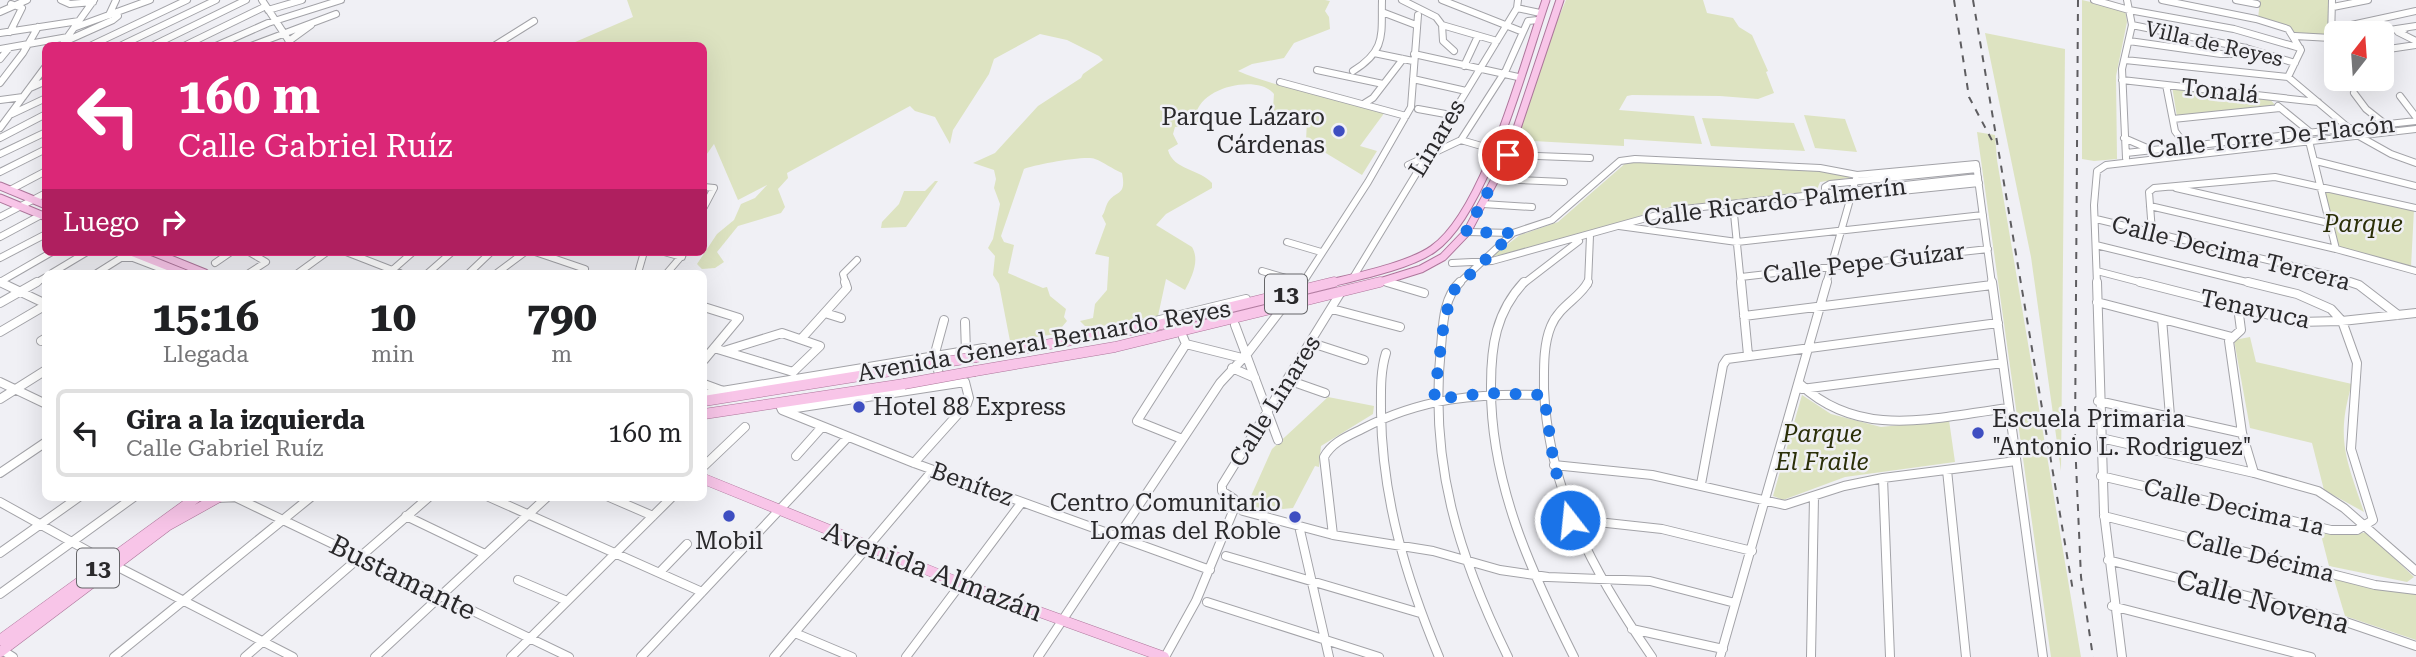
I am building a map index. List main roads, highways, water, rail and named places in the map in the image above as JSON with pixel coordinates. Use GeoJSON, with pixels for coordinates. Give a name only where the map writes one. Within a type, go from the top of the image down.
{"type":"FeatureCollection","features":[{"type":"Feature","properties":{"kind":"main road","name":"13"},"geometry":{"type":"LineString","coordinates":[[1530,43],[1546,0]]}},
{"type":"Feature","properties":{"kind":"main road","name":"13"},"geometry":{"type":"LineString","coordinates":[[1542,47],[1560,0]]}},
{"type":"Feature","properties":{"kind":"main road"},"geometry":{"type":"LineString","coordinates":[[1534,30],[1541,34],[1548,33]]}},
{"type":"Feature","properties":{"kind":"main road"},"geometry":{"type":"LineString","coordinates":[[1530,43],[1537,42],[1542,47]]}},
{"type":"Feature","properties":{"kind":"main road","name":"Avenida General Bernardo Reyes"},"geometry":{"type":"LineString","coordinates":[[707,400],[821,379],[1030,349],[1129,330],[1297,292],[1417,258],[1436,248],[1454,229],[1486,174],[1530,43]]}},
{"type":"Feature","properties":{"kind":"main road","name":"Avenida General Bernardo Reyes"},"geometry":{"type":"LineString","coordinates":[[707,414],[745,408],[780,407],[1128,344],[1283,307],[1421,269],[1443,257],[1466,232],[1483,204],[1508,155],[1542,47]]}},
{"type":"Feature","properties":{"kind":"main road"},"geometry":{"type":"LineString","coordinates":[[0,186],[42,203]]}},
{"type":"Feature","properties":{"kind":"main road"},"geometry":{"type":"LineString","coordinates":[[0,198],[42,216]]}},
{"type":"Feature","properties":{"kind":"main road"},"geometry":{"type":"LineString","coordinates":[[133,256],[175,270]]}},
{"type":"Feature","properties":{"kind":"main road"},"geometry":{"type":"LineString","coordinates":[[163,256],[198,270]]}},
{"type":"Feature","properties":{"kind":"main road"},"geometry":{"type":"LineString","coordinates":[[1030,349],[1024,357],[1033,362]]}},
{"type":"Feature","properties":{"kind":"main road"},"geometry":{"type":"LineString","coordinates":[[849,377],[856,384],[850,393]]}},
{"type":"Feature","properties":{"kind":"main road","name":"Avenida Almazán"},"geometry":{"type":"LineString","coordinates":[[707,480],[962,584],[1164,657]]}},
{"type":"Feature","properties":{"kind":"main road","name":"13"},"geometry":{"type":"LineString","coordinates":[[1,648],[186,501]]}},
{"type":"Feature","properties":{"kind":"main road","name":"13"},"geometry":{"type":"LineString","coordinates":[[110,563],[211,501]]}},
{"type":"Feature","properties":{"kind":"railway"},"geometry":{"type":"LineString","coordinates":[[1954,0],[1969,97],[1995,146]]}},
{"type":"Feature","properties":{"kind":"railway"},"geometry":{"type":"LineString","coordinates":[[1973,0],[2073,591]]}},
{"type":"Feature","properties":{"kind":"railway"},"geometry":{"type":"LineString","coordinates":[[2078,0],[2075,441],[2081,577],[2093,657]]}},
{"type":"Feature","properties":{"kind":"place","name":"Parque Lázaro Cárdenas"},"geometry":{"type":"Point","coordinates":[1339,131]}},
{"type":"Feature","properties":{"kind":"place","name":"Hotel 88 Express"},"geometry":{"type":"Point","coordinates":[859,407]}},
{"type":"Feature","properties":{"kind":"place","name":"Escuela Primaria \"Antonio L. Rodriguez\""},"geometry":{"type":"Point","coordinates":[1978,433]}},
{"type":"Feature","properties":{"kind":"place","name":"Mobil"},"geometry":{"type":"Point","coordinates":[729,516]}},
{"type":"Feature","properties":{"kind":"place","name":"Centro Comunitario Lomas del Roble"},"geometry":{"type":"Point","coordinates":[1295,517]}},
{"type":"Feature","properties":{"kind":"park label","name":"Parque"},"geometry":{"type":"Point","coordinates":[2363,224]}},
{"type":"Feature","properties":{"kind":"park label","name":"Parque El Fraile"},"geometry":{"type":"Point","coordinates":[1822,448]}}]}
